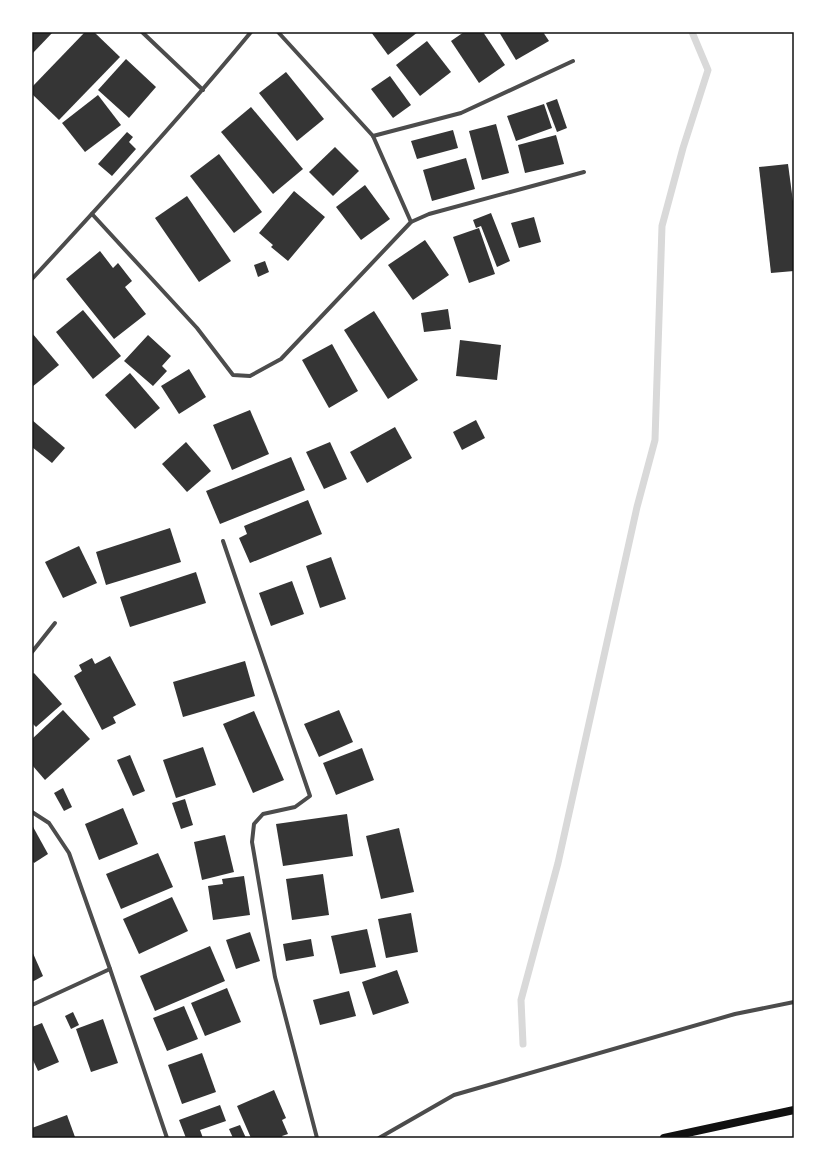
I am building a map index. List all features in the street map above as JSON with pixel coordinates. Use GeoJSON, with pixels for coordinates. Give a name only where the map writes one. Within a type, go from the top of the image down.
{"type":"FeatureCollection","features":[{"type":"Feature","properties":{"kind":"main road"},"geometry":{"type":"LineString","coordinates":[[664,1138],[794,1110]]}},
{"type":"Feature","properties":{"kind":"street"},"geometry":{"type":"LineString","coordinates":[[142,32],[203,90]]}},
{"type":"Feature","properties":{"kind":"street"},"geometry":{"type":"LineString","coordinates":[[32,279],[203,90],[251,32]]}},
{"type":"Feature","properties":{"kind":"street"},"geometry":{"type":"LineString","coordinates":[[278,32],[373,136],[411,222]]}},
{"type":"Feature","properties":{"kind":"street"},"geometry":{"type":"LineString","coordinates":[[373,136],[461,113],[573,61]]}},
{"type":"Feature","properties":{"kind":"street"},"geometry":{"type":"LineString","coordinates":[[92,214],[197,328],[233,375],[250,376],[281,359],[411,222],[428,214],[584,172]]}},
{"type":"Feature","properties":{"kind":"street"},"geometry":{"type":"LineString","coordinates":[[223,541],[310,796],[294,807],[264,814],[254,824],[252,842],[275,977],[317,1138]]}},
{"type":"Feature","properties":{"kind":"street"},"geometry":{"type":"LineString","coordinates":[[32,652],[55,623]]}},
{"type":"Feature","properties":{"kind":"street"},"geometry":{"type":"LineString","coordinates":[[32,812],[49,823],[69,853],[167,1138]]}},
{"type":"Feature","properties":{"kind":"street"},"geometry":{"type":"LineString","coordinates":[[32,1005],[110,970]]}},
{"type":"Feature","properties":{"kind":"street"},"geometry":{"type":"LineString","coordinates":[[380,1138],[454,1095],[735,1014],[794,1002]]}},
{"type":"Feature","properties":{"kind":"building"},"geometry":{"type":"Polygon","coordinates":[[[32,32],[53,32],[32,54],[32,32]]]}},
{"type":"Feature","properties":{"kind":"building"},"geometry":{"type":"Polygon","coordinates":[[[85,32],[94,32],[120,57],[59,120],[32,94],[32,87],[85,32]]]}},
{"type":"Feature","properties":{"kind":"building"},"geometry":{"type":"Polygon","coordinates":[[[371,32],[418,32],[388,55],[371,32]]]}},
{"type":"Feature","properties":{"kind":"building"},"geometry":{"type":"Polygon","coordinates":[[[464,32],[483,32],[505,65],[479,83],[451,41],[464,32]]]}},
{"type":"Feature","properties":{"kind":"building"},"geometry":{"type":"Polygon","coordinates":[[[499,32],[543,32],[549,41],[516,60],[499,32]]]}},
{"type":"Feature","properties":{"kind":"building"},"geometry":{"type":"Polygon","coordinates":[[[427,41],[451,72],[420,96],[396,65],[427,41]]]}},
{"type":"Feature","properties":{"kind":"building"},"geometry":{"type":"Polygon","coordinates":[[[126,59],[156,87],[129,118],[98,90],[126,59]]]}},
{"type":"Feature","properties":{"kind":"building"},"geometry":{"type":"Polygon","coordinates":[[[286,72],[324,119],[297,141],[259,93],[286,72]]]}},
{"type":"Feature","properties":{"kind":"building"},"geometry":{"type":"Polygon","coordinates":[[[390,76],[411,105],[393,118],[371,89],[390,76]]]}},
{"type":"Feature","properties":{"kind":"building"},"geometry":{"type":"Polygon","coordinates":[[[98,95],[121,125],[85,152],[62,123],[98,95]]]}},
{"type":"Feature","properties":{"kind":"building"},"geometry":{"type":"Polygon","coordinates":[[[557,99],[567,128],[557,132],[546,103],[557,99]]]}},
{"type":"Feature","properties":{"kind":"building"},"geometry":{"type":"Polygon","coordinates":[[[544,104],[552,128],[516,141],[507,116],[544,104]]]}},
{"type":"Feature","properties":{"kind":"building"},"geometry":{"type":"Polygon","coordinates":[[[251,107],[303,169],[273,194],[221,132],[251,107]]]}},
{"type":"Feature","properties":{"kind":"building"},"geometry":{"type":"Polygon","coordinates":[[[496,124],[509,173],[482,180],[469,131],[496,124]]]}},
{"type":"Feature","properties":{"kind":"building"},"geometry":{"type":"Polygon","coordinates":[[[453,130],[458,148],[417,159],[411,141],[453,130]]]}},
{"type":"Feature","properties":{"kind":"building"},"geometry":{"type":"Polygon","coordinates":[[[127,132],[133,137],[129,142],[136,149],[112,176],[98,164],[127,132]]]}},
{"type":"Feature","properties":{"kind":"building"},"geometry":{"type":"Polygon","coordinates":[[[556,135],[564,164],[525,173],[518,145],[556,135]]]}},
{"type":"Feature","properties":{"kind":"building"},"geometry":{"type":"Polygon","coordinates":[[[335,147],[359,171],[333,196],[309,172],[335,147]]]}},
{"type":"Feature","properties":{"kind":"building"},"geometry":{"type":"Polygon","coordinates":[[[219,154],[262,212],[234,233],[190,176],[219,154]]]}},
{"type":"Feature","properties":{"kind":"building"},"geometry":{"type":"Polygon","coordinates":[[[466,158],[475,189],[432,201],[423,170],[466,158]]]}},
{"type":"Feature","properties":{"kind":"building"},"geometry":{"type":"Polygon","coordinates":[[[788,164],[794,209],[794,271],[771,273],[759,167],[788,164]]]}},
{"type":"Feature","properties":{"kind":"building"},"geometry":{"type":"Polygon","coordinates":[[[365,185],[390,219],[361,240],[336,207],[365,185]]]}},
{"type":"Feature","properties":{"kind":"building"},"geometry":{"type":"Polygon","coordinates":[[[294,191],[325,217],[288,261],[271,247],[273,245],[259,233],[294,191]]]}},
{"type":"Feature","properties":{"kind":"building"},"geometry":{"type":"Polygon","coordinates":[[[187,196],[231,261],[199,282],[155,218],[187,196]]]}},
{"type":"Feature","properties":{"kind":"building"},"geometry":{"type":"Polygon","coordinates":[[[491,213],[510,261],[497,267],[481,226],[476,228],[473,220],[491,213]]]}},
{"type":"Feature","properties":{"kind":"building"},"geometry":{"type":"Polygon","coordinates":[[[534,217],[541,242],[519,248],[511,223],[534,217]]]}},
{"type":"Feature","properties":{"kind":"building"},"geometry":{"type":"Polygon","coordinates":[[[479,228],[495,274],[469,283],[453,237],[479,228]]]}},
{"type":"Feature","properties":{"kind":"building"},"geometry":{"type":"Polygon","coordinates":[[[425,240],[449,275],[413,300],[388,265],[425,240]]]}},
{"type":"Feature","properties":{"kind":"building"},"geometry":{"type":"Polygon","coordinates":[[[100,251],[113,268],[118,263],[132,281],[125,287],[146,314],[114,339],[66,279],[100,251]]]}},
{"type":"Feature","properties":{"kind":"building"},"geometry":{"type":"Polygon","coordinates":[[[265,261],[269,272],[258,277],[254,265],[265,261]]]}},
{"type":"Feature","properties":{"kind":"building"},"geometry":{"type":"Polygon","coordinates":[[[448,309],[451,329],[424,332],[421,313],[448,309]]]}},
{"type":"Feature","properties":{"kind":"building"},"geometry":{"type":"Polygon","coordinates":[[[83,310],[121,356],[93,379],[56,332],[83,310]]]}},
{"type":"Feature","properties":{"kind":"building"},"geometry":{"type":"Polygon","coordinates":[[[374,311],[418,380],[388,399],[344,330],[374,311]]]}},
{"type":"Feature","properties":{"kind":"building"},"geometry":{"type":"Polygon","coordinates":[[[32,333],[59,365],[32,387],[32,333]]]}},
{"type":"Feature","properties":{"kind":"building"},"geometry":{"type":"Polygon","coordinates":[[[148,335],[171,356],[162,366],[167,371],[153,386],[124,361],[148,335]]]}},
{"type":"Feature","properties":{"kind":"building"},"geometry":{"type":"Polygon","coordinates":[[[460,340],[501,345],[497,380],[456,376],[460,340]]]}},
{"type":"Feature","properties":{"kind":"building"},"geometry":{"type":"Polygon","coordinates":[[[332,344],[358,391],[329,408],[302,360],[332,344]]]}},
{"type":"Feature","properties":{"kind":"building"},"geometry":{"type":"Polygon","coordinates":[[[189,369],[206,397],[179,414],[161,386],[189,369]]]}},
{"type":"Feature","properties":{"kind":"building"},"geometry":{"type":"Polygon","coordinates":[[[130,373],[160,408],[135,429],[105,395],[130,373]]]}},
{"type":"Feature","properties":{"kind":"building"},"geometry":{"type":"Polygon","coordinates":[[[250,410],[269,454],[232,470],[213,425],[250,410]]]}},
{"type":"Feature","properties":{"kind":"building"},"geometry":{"type":"Polygon","coordinates":[[[32,420],[65,448],[52,463],[32,447],[32,420]]]}},
{"type":"Feature","properties":{"kind":"building"},"geometry":{"type":"Polygon","coordinates":[[[476,420],[485,438],[462,450],[453,432],[476,420]]]}},
{"type":"Feature","properties":{"kind":"building"},"geometry":{"type":"Polygon","coordinates":[[[395,427],[412,458],[367,483],[350,452],[395,427]]]}},
{"type":"Feature","properties":{"kind":"building"},"geometry":{"type":"Polygon","coordinates":[[[186,442],[211,471],[187,492],[162,464],[186,442]]]}},
{"type":"Feature","properties":{"kind":"building"},"geometry":{"type":"Polygon","coordinates":[[[330,442],[347,479],[324,489],[306,452],[330,442]]]}},
{"type":"Feature","properties":{"kind":"building"},"geometry":{"type":"Polygon","coordinates":[[[291,457],[305,490],[220,524],[206,491],[291,457]]]}},
{"type":"Feature","properties":{"kind":"building"},"geometry":{"type":"Polygon","coordinates":[[[308,500],[322,534],[250,563],[239,538],[247,534],[244,526],[308,500]]]}},
{"type":"Feature","properties":{"kind":"building"},"geometry":{"type":"Polygon","coordinates":[[[170,528],[181,562],[106,585],[96,552],[170,528]]]}},
{"type":"Feature","properties":{"kind":"building"},"geometry":{"type":"Polygon","coordinates":[[[79,546],[97,583],[63,598],[45,562],[79,546]]]}},
{"type":"Feature","properties":{"kind":"building"},"geometry":{"type":"Polygon","coordinates":[[[331,557],[346,599],[320,608],[306,566],[331,557]]]}},
{"type":"Feature","properties":{"kind":"building"},"geometry":{"type":"Polygon","coordinates":[[[196,572],[206,603],[130,627],[120,597],[196,572]]]}},
{"type":"Feature","properties":{"kind":"building"},"geometry":{"type":"Polygon","coordinates":[[[292,581],[304,614],[271,626],[259,593],[292,581]]]}},
{"type":"Feature","properties":{"kind":"building"},"geometry":{"type":"Polygon","coordinates":[[[110,656],[136,705],[113,717],[116,723],[102,730],[74,676],[82,671],[79,665],[92,658],[95,664],[110,656]]]}},
{"type":"Feature","properties":{"kind":"building"},"geometry":{"type":"Polygon","coordinates":[[[245,661],[255,696],[183,717],[173,682],[245,661]]]}},
{"type":"Feature","properties":{"kind":"building"},"geometry":{"type":"Polygon","coordinates":[[[34,673],[62,704],[36,727],[32,723],[32,674],[34,673]]]}},
{"type":"Feature","properties":{"kind":"building"},"geometry":{"type":"Polygon","coordinates":[[[63,710],[90,739],[45,780],[32,765],[32,739],[63,710]]]}},
{"type":"Feature","properties":{"kind":"building"},"geometry":{"type":"Polygon","coordinates":[[[339,710],[353,742],[319,757],[304,724],[339,710]]]}},
{"type":"Feature","properties":{"kind":"building"},"geometry":{"type":"Polygon","coordinates":[[[254,711],[284,780],[253,793],[223,724],[254,711]]]}},
{"type":"Feature","properties":{"kind":"building"},"geometry":{"type":"Polygon","coordinates":[[[203,747],[216,785],[176,798],[163,760],[203,747]]]}},
{"type":"Feature","properties":{"kind":"building"},"geometry":{"type":"Polygon","coordinates":[[[362,748],[374,780],[336,795],[323,763],[362,748]]]}},
{"type":"Feature","properties":{"kind":"building"},"geometry":{"type":"Polygon","coordinates":[[[130,755],[145,791],[133,796],[117,760],[130,755]]]}},
{"type":"Feature","properties":{"kind":"building"},"geometry":{"type":"Polygon","coordinates":[[[63,788],[72,807],[64,811],[54,793],[63,788]]]}},
{"type":"Feature","properties":{"kind":"building"},"geometry":{"type":"Polygon","coordinates":[[[185,799],[193,825],[181,829],[172,803],[185,799]]]}},
{"type":"Feature","properties":{"kind":"building"},"geometry":{"type":"Polygon","coordinates":[[[123,808],[138,844],[99,860],[85,824],[123,808]]]}},
{"type":"Feature","properties":{"kind":"building"},"geometry":{"type":"Polygon","coordinates":[[[347,814],[353,856],[283,866],[276,824],[347,814]]]}},
{"type":"Feature","properties":{"kind":"building"},"geometry":{"type":"Polygon","coordinates":[[[32,825],[48,854],[34,863],[32,860],[32,825]]]}},
{"type":"Feature","properties":{"kind":"building"},"geometry":{"type":"Polygon","coordinates":[[[399,828],[414,892],[381,899],[366,836],[399,828]]]}},
{"type":"Feature","properties":{"kind":"building"},"geometry":{"type":"Polygon","coordinates":[[[225,835],[234,872],[202,880],[194,842],[225,835]]]}},
{"type":"Feature","properties":{"kind":"building"},"geometry":{"type":"Polygon","coordinates":[[[158,853],[173,887],[121,909],[106,874],[158,853]]]}},
{"type":"Feature","properties":{"kind":"building"},"geometry":{"type":"Polygon","coordinates":[[[323,874],[329,915],[292,920],[286,879],[323,874]]]}},
{"type":"Feature","properties":{"kind":"building"},"geometry":{"type":"Polygon","coordinates":[[[244,876],[250,915],[213,920],[208,886],[223,884],[222,879],[244,876]]]}},
{"type":"Feature","properties":{"kind":"building"},"geometry":{"type":"Polygon","coordinates":[[[172,897],[188,931],[139,954],[123,919],[172,897]]]}},
{"type":"Feature","properties":{"kind":"building"},"geometry":{"type":"Polygon","coordinates":[[[411,913],[418,952],[386,958],[378,919],[411,913]]]}},
{"type":"Feature","properties":{"kind":"building"},"geometry":{"type":"Polygon","coordinates":[[[367,929],[376,967],[340,974],[331,936],[367,929]]]}},
{"type":"Feature","properties":{"kind":"building"},"geometry":{"type":"Polygon","coordinates":[[[250,932],[260,961],[236,969],[226,940],[250,932]]]}},
{"type":"Feature","properties":{"kind":"building"},"geometry":{"type":"Polygon","coordinates":[[[311,939],[314,956],[286,961],[283,944],[311,939]]]}},
{"type":"Feature","properties":{"kind":"building"},"geometry":{"type":"Polygon","coordinates":[[[210,946],[225,981],[155,1011],[140,976],[210,946]]]}},
{"type":"Feature","properties":{"kind":"building"},"geometry":{"type":"Polygon","coordinates":[[[32,951],[43,976],[32,982],[32,951]]]}},
{"type":"Feature","properties":{"kind":"building"},"geometry":{"type":"Polygon","coordinates":[[[397,970],[409,1003],[373,1015],[362,982],[397,970]]]}},
{"type":"Feature","properties":{"kind":"building"},"geometry":{"type":"Polygon","coordinates":[[[227,988],[241,1022],[205,1036],[191,1003],[227,988]]]}},
{"type":"Feature","properties":{"kind":"building"},"geometry":{"type":"Polygon","coordinates":[[[349,991],[356,1016],[320,1025],[313,1000],[349,991]]]}},
{"type":"Feature","properties":{"kind":"building"},"geometry":{"type":"Polygon","coordinates":[[[184,1006],[198,1039],[167,1051],[153,1018],[184,1006]]]}},
{"type":"Feature","properties":{"kind":"building"},"geometry":{"type":"Polygon","coordinates":[[[73,1012],[79,1025],[71,1029],[65,1016],[73,1012]]]}},
{"type":"Feature","properties":{"kind":"building"},"geometry":{"type":"Polygon","coordinates":[[[103,1019],[118,1063],[91,1072],[76,1029],[103,1019]]]}},
{"type":"Feature","properties":{"kind":"building"},"geometry":{"type":"Polygon","coordinates":[[[42,1023],[59,1062],[38,1071],[32,1058],[32,1027],[42,1023]]]}},
{"type":"Feature","properties":{"kind":"building"},"geometry":{"type":"Polygon","coordinates":[[[202,1053],[216,1092],[182,1104],[168,1065],[202,1053]]]}},
{"type":"Feature","properties":{"kind":"building"},"geometry":{"type":"Polygon","coordinates":[[[274,1090],[286,1118],[282,1120],[288,1134],[282,1136],[283,1138],[251,1138],[237,1106],[274,1090]]]}},
{"type":"Feature","properties":{"kind":"building"},"geometry":{"type":"Polygon","coordinates":[[[220,1105],[226,1121],[200,1130],[203,1138],[186,1138],[179,1120],[220,1105]]]}},
{"type":"Feature","properties":{"kind":"building"},"geometry":{"type":"Polygon","coordinates":[[[67,1115],[75,1137],[32,1138],[32,1128],[67,1115]]]}},
{"type":"Feature","properties":{"kind":"building"},"geometry":{"type":"Polygon","coordinates":[[[240,1125],[246,1138],[233,1138],[229,1129],[240,1125]]]}},
{"type":"Feature","properties":{"kind":"waterway"},"geometry":{"type":"LineString","coordinates":[[523,1044],[521,1000],[558,863],[637,507],[655,440],[662,226],[683,148],[708,70],[692,32]]}}]}
